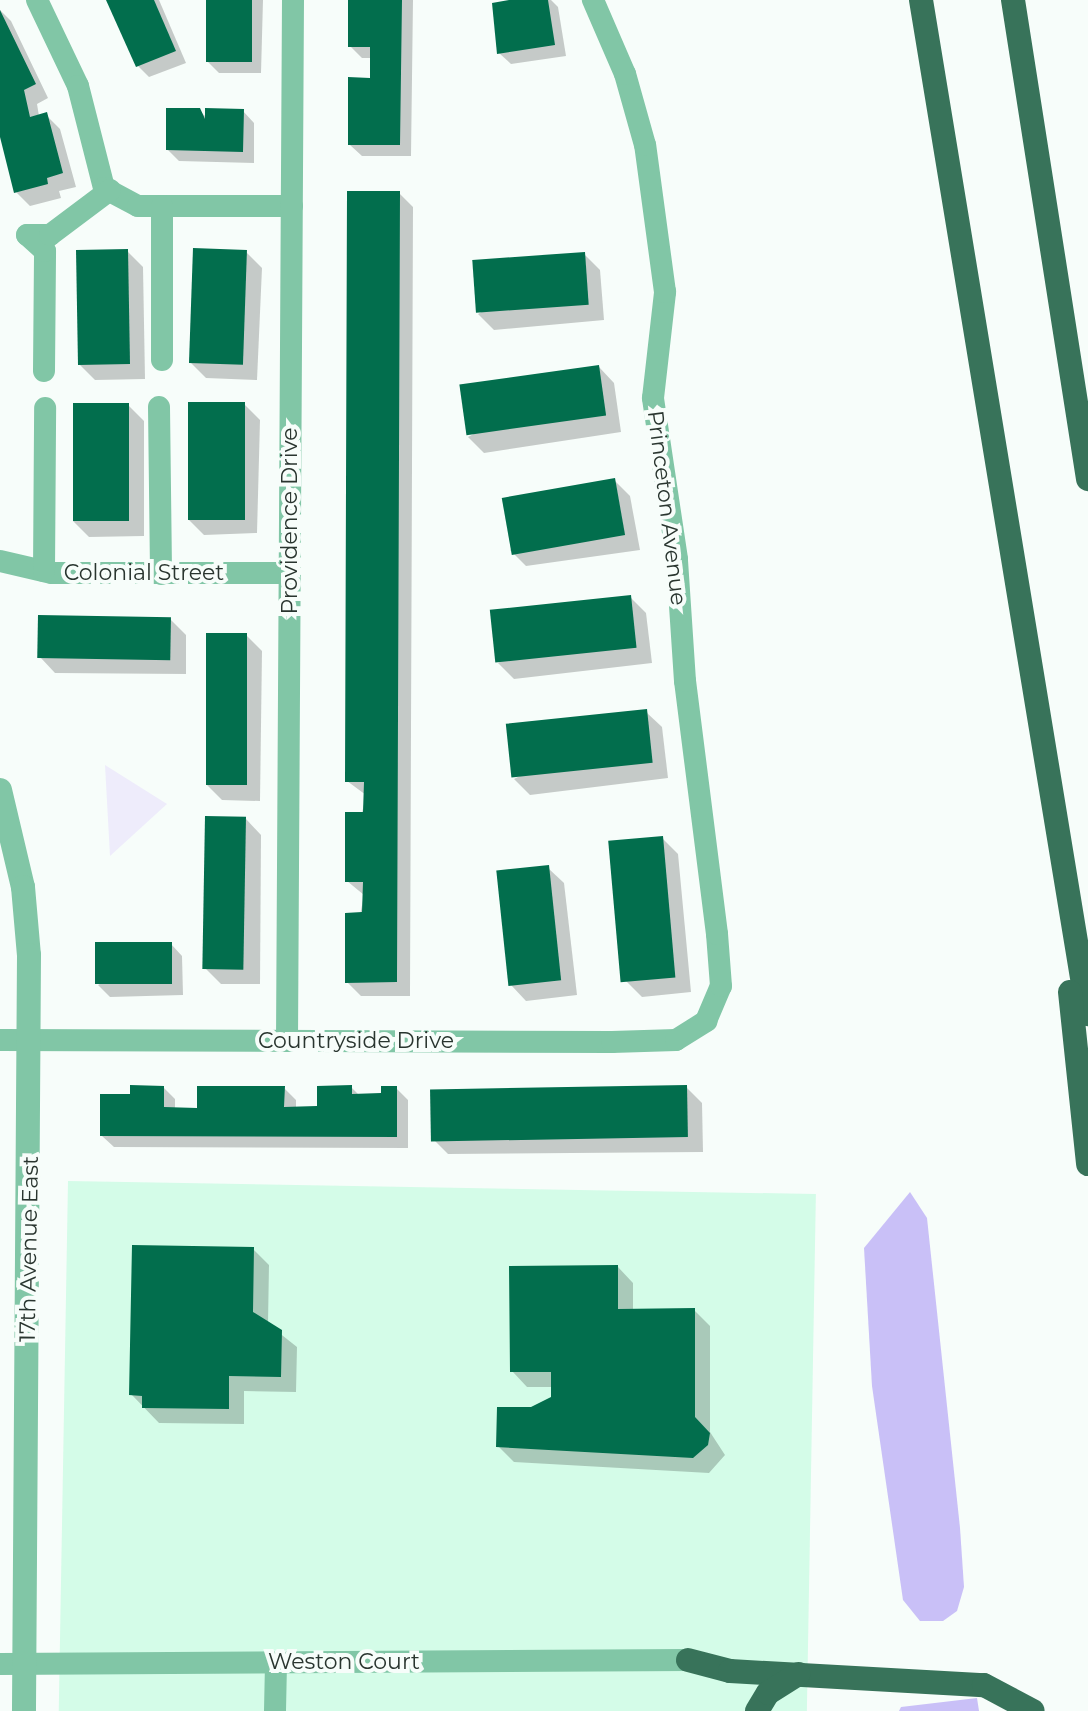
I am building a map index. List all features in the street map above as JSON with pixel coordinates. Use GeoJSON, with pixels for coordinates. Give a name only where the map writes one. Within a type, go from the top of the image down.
{"type":"FeatureCollection","features":[{"type":"Feature","properties":{"kind":"highway"},"geometry":{"type":"LineString","coordinates":[[921,0],[1088,1014]]}},
{"type":"Feature","properties":{"kind":"highway"},"geometry":{"type":"LineString","coordinates":[[1013,0],[1088,479]]}},
{"type":"Feature","properties":{"kind":"highway"},"geometry":{"type":"LineString","coordinates":[[1047,763],[1088,1164]]}},
{"type":"Feature","properties":{"kind":"highway"},"geometry":{"type":"LineString","coordinates":[[688,1660],[730,1671],[984,1685],[1033,1711]]}},
{"type":"Feature","properties":{"kind":"highway"},"geometry":{"type":"LineString","coordinates":[[757,1711],[768,1693],[800,1673]]}},
{"type":"Feature","properties":{"kind":"street"},"geometry":{"type":"LineString","coordinates":[[37,0],[78,86],[104,188],[138,206],[292,206]]}},
{"type":"Feature","properties":{"kind":"street","name":"Providence Drive"},"geometry":{"type":"LineString","coordinates":[[287,1041],[293,0]]}},
{"type":"Feature","properties":{"kind":"street","name":"Princeton Avenue"},"geometry":{"type":"LineString","coordinates":[[593,0],[625,74],[645,145],[665,292],[653,398],[677,559],[685,681],[717,934],[721,986],[706,1021]]}},
{"type":"Feature","properties":{"kind":"street"},"geometry":{"type":"LineString","coordinates":[[44,371],[45,251],[27,235],[50,235],[110,190]]}},
{"type":"Feature","properties":{"kind":"street"},"geometry":{"type":"LineString","coordinates":[[162,206],[162,360]]}},
{"type":"Feature","properties":{"kind":"street"},"geometry":{"type":"LineString","coordinates":[[159,407],[161,574]]}},
{"type":"Feature","properties":{"kind":"street"},"geometry":{"type":"LineString","coordinates":[[44,571],[45,408]]}},
{"type":"Feature","properties":{"kind":"street","name":"Colonial Street"},"geometry":{"type":"LineString","coordinates":[[0,561],[44,571],[290,573]]}},
{"type":"Feature","properties":{"kind":"street","name":"17th Avenue East"},"geometry":{"type":"LineString","coordinates":[[0,790],[23,887],[30,1040],[12,1665],[24,1711]]}},
{"type":"Feature","properties":{"kind":"street","name":"Countryside Drive"},"geometry":{"type":"LineString","coordinates":[[0,1040],[676,1040],[706,1021]]}},
{"type":"Feature","properties":{"kind":"street","name":"Weston Court"},"geometry":{"type":"LineString","coordinates":[[12,1665],[688,1660]]}},
{"type":"Feature","properties":{"kind":"street"},"geometry":{"type":"LineString","coordinates":[[275,1711],[276,1662]]}},
{"type":"Feature","properties":{"kind":"shaded area"},"geometry":{"type":"Polygon","coordinates":[[[105,765],[167,804],[110,856],[105,765]]]}},
{"type":"Feature","properties":{"kind":"shaded area"},"geometry":{"type":"Polygon","coordinates":[[[68,1181],[816,1194],[807,1711],[59,1711],[68,1181]]]}},
{"type":"Feature","properties":{"kind":"shaded area"},"geometry":{"type":"Polygon","coordinates":[[[910,1192],[927,1218],[960,1528],[964,1587],[957,1611],[943,1621],[920,1621],[903,1600],[872,1386],[864,1248],[910,1192]]]}},
{"type":"Feature","properties":{"kind":"shaded area"},"geometry":{"type":"Polygon","coordinates":[[[977,1698],[979,1711],[899,1711],[901,1707],[977,1698]]]}},
{"type":"Feature","properties":{"kind":"building"},"geometry":{"type":"Polygon","coordinates":[[[106,0],[154,0],[176,51],[136,67],[106,0]]]}},
{"type":"Feature","properties":{"kind":"building"},"geometry":{"type":"Polygon","coordinates":[[[206,0],[252,0],[252,62],[206,62],[206,0]]]}},
{"type":"Feature","properties":{"kind":"building"},"geometry":{"type":"Polygon","coordinates":[[[348,0],[402,0],[400,145],[348,145],[348,77],[370,78],[370,47],[348,47],[348,0]]]}},
{"type":"Feature","properties":{"kind":"building"},"geometry":{"type":"Polygon","coordinates":[[[548,0],[555,45],[497,54],[492,3],[548,0]]]}},
{"type":"Feature","properties":{"kind":"building"},"geometry":{"type":"Polygon","coordinates":[[[0,10],[36,84],[24,90],[30,117],[47,112],[63,173],[47,178],[48,184],[14,193],[0,137],[0,10]]]}},
{"type":"Feature","properties":{"kind":"building"},"geometry":{"type":"Polygon","coordinates":[[[166,108],[200,108],[205,119],[205,108],[244,109],[243,152],[166,150],[166,108]]]}},
{"type":"Feature","properties":{"kind":"building"},"geometry":{"type":"Polygon","coordinates":[[[347,191],[400,191],[397,982],[345,983],[345,913],[362,912],[363,882],[345,882],[345,812],[363,812],[364,782],[345,782],[347,191]]]}},
{"type":"Feature","properties":{"kind":"building"},"geometry":{"type":"Polygon","coordinates":[[[193,248],[247,250],[243,365],[189,363],[193,248]]]}},
{"type":"Feature","properties":{"kind":"building"},"geometry":{"type":"Polygon","coordinates":[[[128,249],[130,364],[78,365],[76,250],[128,249]]]}},
{"type":"Feature","properties":{"kind":"building"},"geometry":{"type":"Polygon","coordinates":[[[585,252],[589,305],[476,313],[472,260],[585,252]]]}},
{"type":"Feature","properties":{"kind":"building"},"geometry":{"type":"Polygon","coordinates":[[[599,365],[606,416],[466,435],[459,385],[599,365]]]}},
{"type":"Feature","properties":{"kind":"building"},"geometry":{"type":"Polygon","coordinates":[[[188,402],[245,402],[245,520],[188,520],[188,402]]]}},
{"type":"Feature","properties":{"kind":"building"},"geometry":{"type":"Polygon","coordinates":[[[73,403],[129,403],[129,521],[73,521],[73,403]]]}},
{"type":"Feature","properties":{"kind":"building"},"geometry":{"type":"Polygon","coordinates":[[[615,478],[625,535],[512,555],[502,498],[615,478]]]}},
{"type":"Feature","properties":{"kind":"building"},"geometry":{"type":"Polygon","coordinates":[[[631,595],[637,648],[495,663],[490,610],[631,595]]]}},
{"type":"Feature","properties":{"kind":"building"},"geometry":{"type":"Polygon","coordinates":[[[38,615],[171,617],[170,660],[37,658],[38,615]]]}},
{"type":"Feature","properties":{"kind":"building"},"geometry":{"type":"Polygon","coordinates":[[[206,633],[247,633],[247,785],[206,785],[206,633]]]}},
{"type":"Feature","properties":{"kind":"building"},"geometry":{"type":"Polygon","coordinates":[[[647,709],[653,763],[511,778],[506,724],[647,709]]]}},
{"type":"Feature","properties":{"kind":"building"},"geometry":{"type":"Polygon","coordinates":[[[205,816],[246,817],[243,970],[202,969],[205,816]]]}},
{"type":"Feature","properties":{"kind":"building"},"geometry":{"type":"Polygon","coordinates":[[[663,836],[675,977],[621,982],[608,841],[663,836]]]}},
{"type":"Feature","properties":{"kind":"building"},"geometry":{"type":"Polygon","coordinates":[[[549,865],[561,980],[508,986],[496,871],[549,865]]]}},
{"type":"Feature","properties":{"kind":"building"},"geometry":{"type":"Polygon","coordinates":[[[95,942],[172,942],[172,984],[95,984],[95,942]]]}},
{"type":"Feature","properties":{"kind":"building"},"geometry":{"type":"Polygon","coordinates":[[[130,1085],[164,1086],[164,1107],[197,1108],[197,1086],[285,1086],[284,1107],[317,1106],[317,1086],[352,1085],[352,1094],[381,1093],[381,1086],[397,1086],[397,1137],[100,1136],[100,1094],[130,1094],[130,1085]]]}},
{"type":"Feature","properties":{"kind":"building"},"geometry":{"type":"Polygon","coordinates":[[[687,1085],[688,1137],[431,1141],[430,1089],[687,1085]]]}},
{"type":"Feature","properties":{"kind":"building"},"geometry":{"type":"Polygon","coordinates":[[[132,1245],[254,1247],[253,1312],[282,1330],[281,1377],[229,1376],[229,1409],[142,1408],[142,1396],[129,1395],[132,1245]]]}},
{"type":"Feature","properties":{"kind":"building"},"geometry":{"type":"Polygon","coordinates":[[[618,1265],[618,1309],[695,1308],[695,1417],[710,1433],[708,1445],[693,1458],[496,1447],[497,1407],[531,1407],[551,1397],[551,1372],[510,1372],[509,1266],[618,1265]]]}}]}
